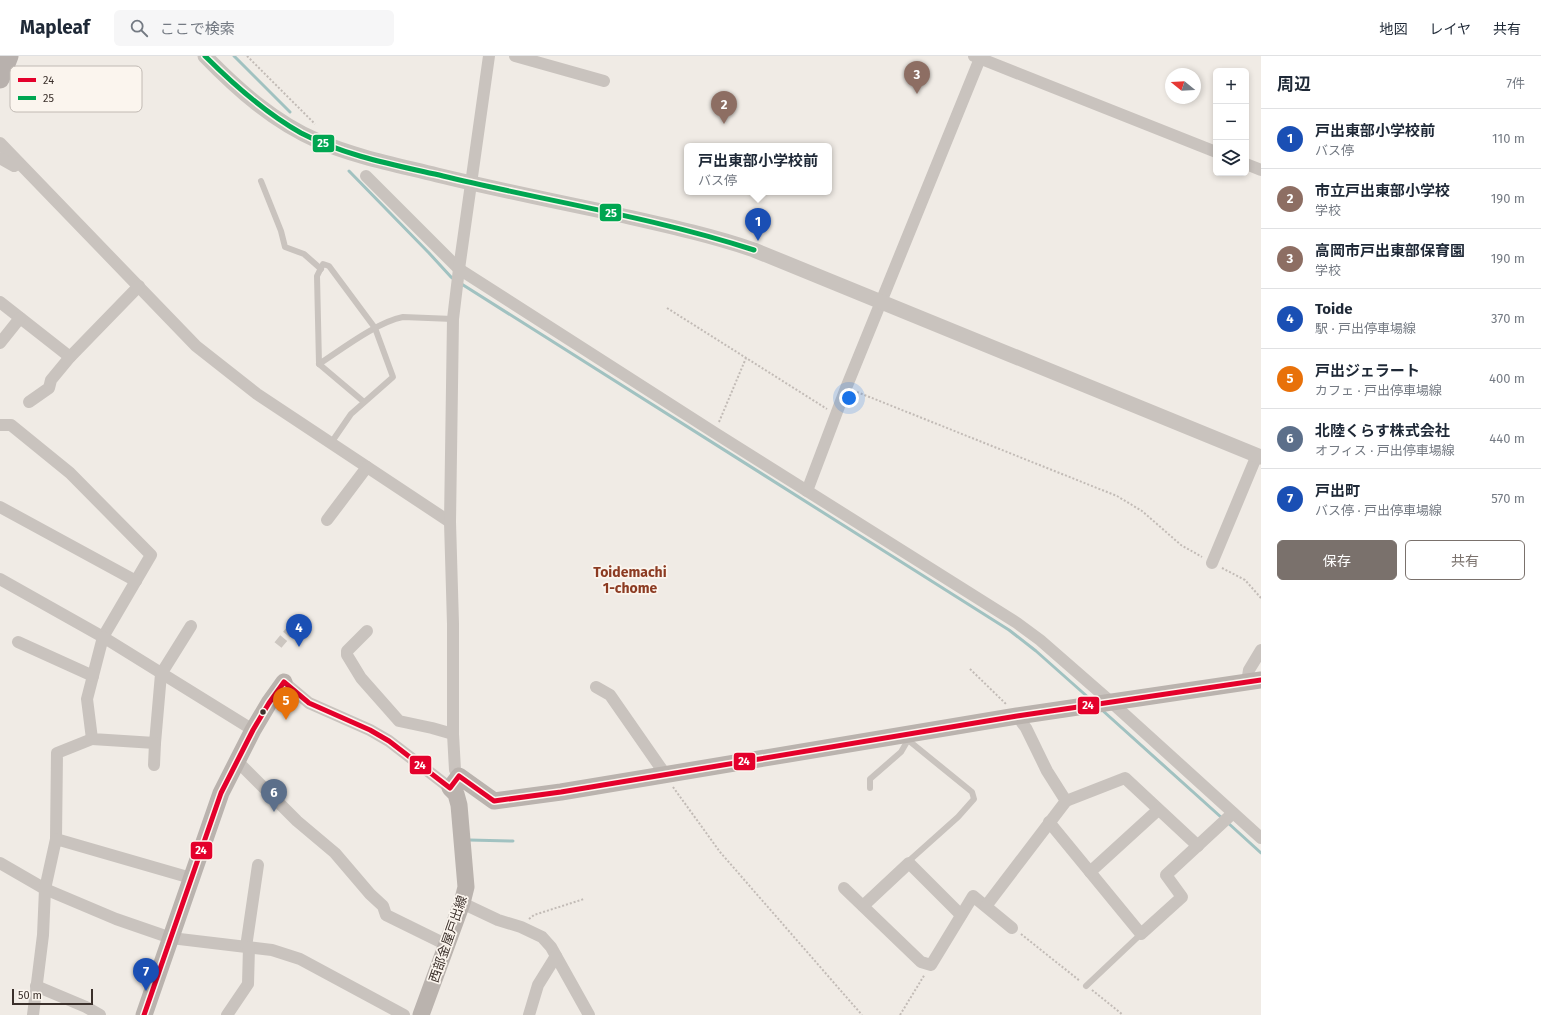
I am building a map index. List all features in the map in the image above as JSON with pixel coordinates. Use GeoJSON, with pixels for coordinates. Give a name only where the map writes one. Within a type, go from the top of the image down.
{"type":"FeatureCollection","features":[{"type":"Feature","properties":{"kind":"main road"},"geometry":{"type":"LineString","coordinates":[[0,79],[9,56]]}},
{"type":"Feature","properties":{"kind":"main road"},"geometry":{"type":"LineString","coordinates":[[454,782],[494,801],[561,792],[668,773],[907,737],[1017,716],[1086,705],[1254,681]]}},
{"type":"Feature","properties":{"kind":"main road"},"geometry":{"type":"LineString","coordinates":[[144,1015],[221,793],[253,730],[269,703],[284,682]]}},
{"type":"Feature","properties":{"kind":"main road","name":"西部金屋戸出線"},"geometry":{"type":"LineString","coordinates":[[421,1015],[462,903],[466,887],[459,805],[454,782]]}},
{"type":"Feature","properties":{"kind":"street"},"geometry":{"type":"LineString","coordinates":[[205,56],[254,103],[287,124],[317,140],[363,157],[472,183],[684,229],[754,250],[1259,456],[1212,563]]}},
{"type":"Feature","properties":{"kind":"street"},"geometry":{"type":"LineString","coordinates":[[284,682],[309,704],[370,730],[454,782],[453,624],[450,522],[453,319],[489,56]]}},
{"type":"Feature","properties":{"kind":"street"},"geometry":{"type":"LineString","coordinates":[[515,56],[604,81]]}},
{"type":"Feature","properties":{"kind":"street"},"geometry":{"type":"LineString","coordinates":[[807,491],[846,388],[882,303],[978,57],[1213,151]]}},
{"type":"Feature","properties":{"kind":"street"},"geometry":{"type":"LineString","coordinates":[[0,143],[196,346],[257,394],[450,522]]}},
{"type":"Feature","properties":{"kind":"street"},"geometry":{"type":"LineString","coordinates":[[0,158],[14,166],[19,163]]}},
{"type":"Feature","properties":{"kind":"street"},"geometry":{"type":"LineString","coordinates":[[1249,165],[1261,170]]}},
{"type":"Feature","properties":{"kind":"street"},"geometry":{"type":"LineString","coordinates":[[366,176],[458,277],[715,433],[1017,623],[1040,640],[1108,702],[1228,818],[1261,838]]}},
{"type":"Feature","properties":{"kind":"street"},"geometry":{"type":"LineString","coordinates":[[29,402],[49,388],[51,380],[70,357],[139,286]]}},
{"type":"Feature","properties":{"kind":"street"},"geometry":{"type":"LineString","coordinates":[[0,302],[70,357]]}},
{"type":"Feature","properties":{"kind":"street"},"geometry":{"type":"LineString","coordinates":[[0,343],[20,318]]}},
{"type":"Feature","properties":{"kind":"street"},"geometry":{"type":"LineString","coordinates":[[0,425],[11,425],[70,473],[151,555],[103,637],[87,699],[92,739]]}},
{"type":"Feature","properties":{"kind":"street"},"geometry":{"type":"LineString","coordinates":[[327,520],[367,467]]}},
{"type":"Feature","properties":{"kind":"street"},"geometry":{"type":"LineString","coordinates":[[0,507],[136,581]]}},
{"type":"Feature","properties":{"kind":"street"},"geometry":{"type":"LineString","coordinates":[[0,579],[103,637],[253,730]]}},
{"type":"Feature","properties":{"kind":"street"},"geometry":{"type":"LineString","coordinates":[[154,765],[161,674],[191,626]]}},
{"type":"Feature","properties":{"kind":"street"},"geometry":{"type":"LineString","coordinates":[[367,631],[347,651],[347,655],[361,678],[399,721],[453,734]]}},
{"type":"Feature","properties":{"kind":"street"},"geometry":{"type":"LineString","coordinates":[[18,642],[93,676]]}},
{"type":"Feature","properties":{"kind":"street"},"geometry":{"type":"LineString","coordinates":[[1254,681],[1249,670],[1261,650]]}},
{"type":"Feature","properties":{"kind":"street"},"geometry":{"type":"LineString","coordinates":[[596,687],[610,695],[668,773]]}},
{"type":"Feature","properties":{"kind":"street"},"geometry":{"type":"LineString","coordinates":[[1017,716],[1026,728],[1047,771],[1066,801]]}},
{"type":"Feature","properties":{"kind":"street"},"geometry":{"type":"LineString","coordinates":[[33,1015],[43,935],[45,889],[56,839],[57,753],[92,739],[155,743]]}},
{"type":"Feature","properties":{"kind":"street"},"geometry":{"type":"LineString","coordinates":[[237,761],[298,821],[335,853],[370,894],[383,906],[386,915],[447,944]]}},
{"type":"Feature","properties":{"kind":"street"},"geometry":{"type":"LineString","coordinates":[[986,906],[1066,801],[1125,778],[1198,846]]}},
{"type":"Feature","properties":{"kind":"street"},"geometry":{"type":"LineString","coordinates":[[1090,872],[1158,810]]}},
{"type":"Feature","properties":{"kind":"street"},"geometry":{"type":"LineString","coordinates":[[1049,822],[1141,934],[1182,897],[1166,876],[1228,818]]}},
{"type":"Feature","properties":{"kind":"street"},"geometry":{"type":"LineString","coordinates":[[56,839],[191,878]]}},
{"type":"Feature","properties":{"kind":"street"},"geometry":{"type":"LineString","coordinates":[[0,863],[45,889],[116,919],[171,938],[272,950],[300,959],[404,1015]]}},
{"type":"Feature","properties":{"kind":"street"},"geometry":{"type":"LineString","coordinates":[[863,906],[909,863],[961,915]]}},
{"type":"Feature","properties":{"kind":"street"},"geometry":{"type":"LineString","coordinates":[[227,1015],[248,984],[247,947],[258,865]]}},
{"type":"Feature","properties":{"kind":"street"},"geometry":{"type":"LineString","coordinates":[[844,888],[921,962],[931,965],[973,896],[1012,928]]}},
{"type":"Feature","properties":{"kind":"street"},"geometry":{"type":"LineString","coordinates":[[462,903],[498,920],[521,927],[542,937],[551,947],[588,1015]]}},
{"type":"Feature","properties":{"kind":"street"},"geometry":{"type":"LineString","coordinates":[[529,1015],[538,985],[556,956]]}},
{"type":"Feature","properties":{"kind":"street"},"geometry":{"type":"LineString","coordinates":[[36,986],[86,1007],[100,1015]]}},
{"type":"Feature","properties":{"kind":"lane"},"geometry":{"type":"LineString","coordinates":[[261,181],[281,231],[285,247],[304,254],[321,269]]}},
{"type":"Feature","properties":{"kind":"lane"},"geometry":{"type":"LineString","coordinates":[[331,443],[346,420],[393,377],[375,328],[329,266],[323,264],[317,276],[319,364],[364,402]]}},
{"type":"Feature","properties":{"kind":"lane"},"geometry":{"type":"LineString","coordinates":[[319,364],[375,328],[398,318],[453,319]]}},
{"type":"Feature","properties":{"kind":"lane"},"geometry":{"type":"LineString","coordinates":[[870,788],[870,779],[901,752],[907,737],[972,792],[974,799],[958,817],[911,859],[909,863]]}},
{"type":"Feature","properties":{"kind":"lane"},"geometry":{"type":"LineString","coordinates":[[1086,986],[1141,934]]}},
{"type":"Feature","properties":{"kind":"path"},"geometry":{"type":"LineString","coordinates":[[247,56],[318,127],[317,140]]}},
{"type":"Feature","properties":{"kind":"path"},"geometry":{"type":"LineString","coordinates":[[667,308],[836,415]]}},
{"type":"Feature","properties":{"kind":"path"},"geometry":{"type":"LineString","coordinates":[[715,433],[746,358]]}},
{"type":"Feature","properties":{"kind":"path"},"geometry":{"type":"LineString","coordinates":[[846,388],[1117,496],[1142,511],[1181,545],[1245,580],[1261,598]]}},
{"type":"Feature","properties":{"kind":"path"},"geometry":{"type":"LineString","coordinates":[[970,669],[1017,716]]}},
{"type":"Feature","properties":{"kind":"path"},"geometry":{"type":"LineString","coordinates":[[668,773],[671,784],[720,852],[862,1015]]}},
{"type":"Feature","properties":{"kind":"path"},"geometry":{"type":"LineString","coordinates":[[521,927],[534,915],[584,899]]}},
{"type":"Feature","properties":{"kind":"path"},"geometry":{"type":"LineString","coordinates":[[1012,928],[1123,1015]]}},
{"type":"Feature","properties":{"kind":"path"},"geometry":{"type":"LineString","coordinates":[[900,1015],[931,965]]}},
{"type":"Feature","properties":{"kind":"waterway"},"geometry":{"type":"LineString","coordinates":[[234,56],[290,112]]}},
{"type":"Feature","properties":{"kind":"waterway"},"geometry":{"type":"LineString","coordinates":[[349,171],[455,280]]}},
{"type":"Feature","properties":{"kind":"waterway"},"geometry":{"type":"LineString","coordinates":[[460,283],[1009,630],[1036,651],[1090,699]]}},
{"type":"Feature","properties":{"kind":"waterway"},"geometry":{"type":"LineString","coordinates":[[1102,710],[1222,818]]}},
{"type":"Feature","properties":{"kind":"waterway"},"geometry":{"type":"LineString","coordinates":[[1227,822],[1261,853]]}},
{"type":"Feature","properties":{"kind":"waterway"},"geometry":{"type":"LineString","coordinates":[[469,840],[513,841]]}},
{"type":"Feature","properties":{"kind":"tunnel"},"geometry":{"type":"LineString","coordinates":[[278,645],[292,628]]}},
{"type":"Feature","properties":{"kind":"transit line","name":"25"},"geometry":{"type":"LineString","coordinates":[[205,56],[239,88],[275,117],[301,133],[335,148],[389,164],[677,228],[754,250]]}},
{"type":"Feature","properties":{"kind":"transit line","name":"24"},"geometry":{"type":"LineString","coordinates":[[144,1015],[221,793],[253,730],[269,703],[284,682],[309,703],[370,730],[389,741],[450,788],[459,776],[494,801],[561,792],[1017,716],[1261,680]]}},
{"type":"Feature","properties":{"kind":"place","name":"高岡市戸出東部保育園"},"geometry":{"type":"Point","coordinates":[917,94]}},
{"type":"Feature","properties":{"kind":"place","name":"市立戸出東部小学校"},"geometry":{"type":"Point","coordinates":[724,124]}},
{"type":"Feature","properties":{"kind":"place","name":"戸出東部小学校前"},"geometry":{"type":"Point","coordinates":[758,241]}},
{"type":"Feature","properties":{"kind":"place","name":"Toide"},"geometry":{"type":"Point","coordinates":[299,647]}},
{"type":"Feature","properties":{"kind":"place","name":"戸出ジェラート"},"geometry":{"type":"Point","coordinates":[286,720]}},
{"type":"Feature","properties":{"kind":"place","name":"北陸くらす株式会社"},"geometry":{"type":"Point","coordinates":[274,812]}},
{"type":"Feature","properties":{"kind":"place","name":"戸出町"},"geometry":{"type":"Point","coordinates":[146,991]}},
{"type":"Feature","properties":{"kind":"district","name":"Toidemachi 1-chome"},"geometry":{"type":"Point","coordinates":[630,580]}}]}
